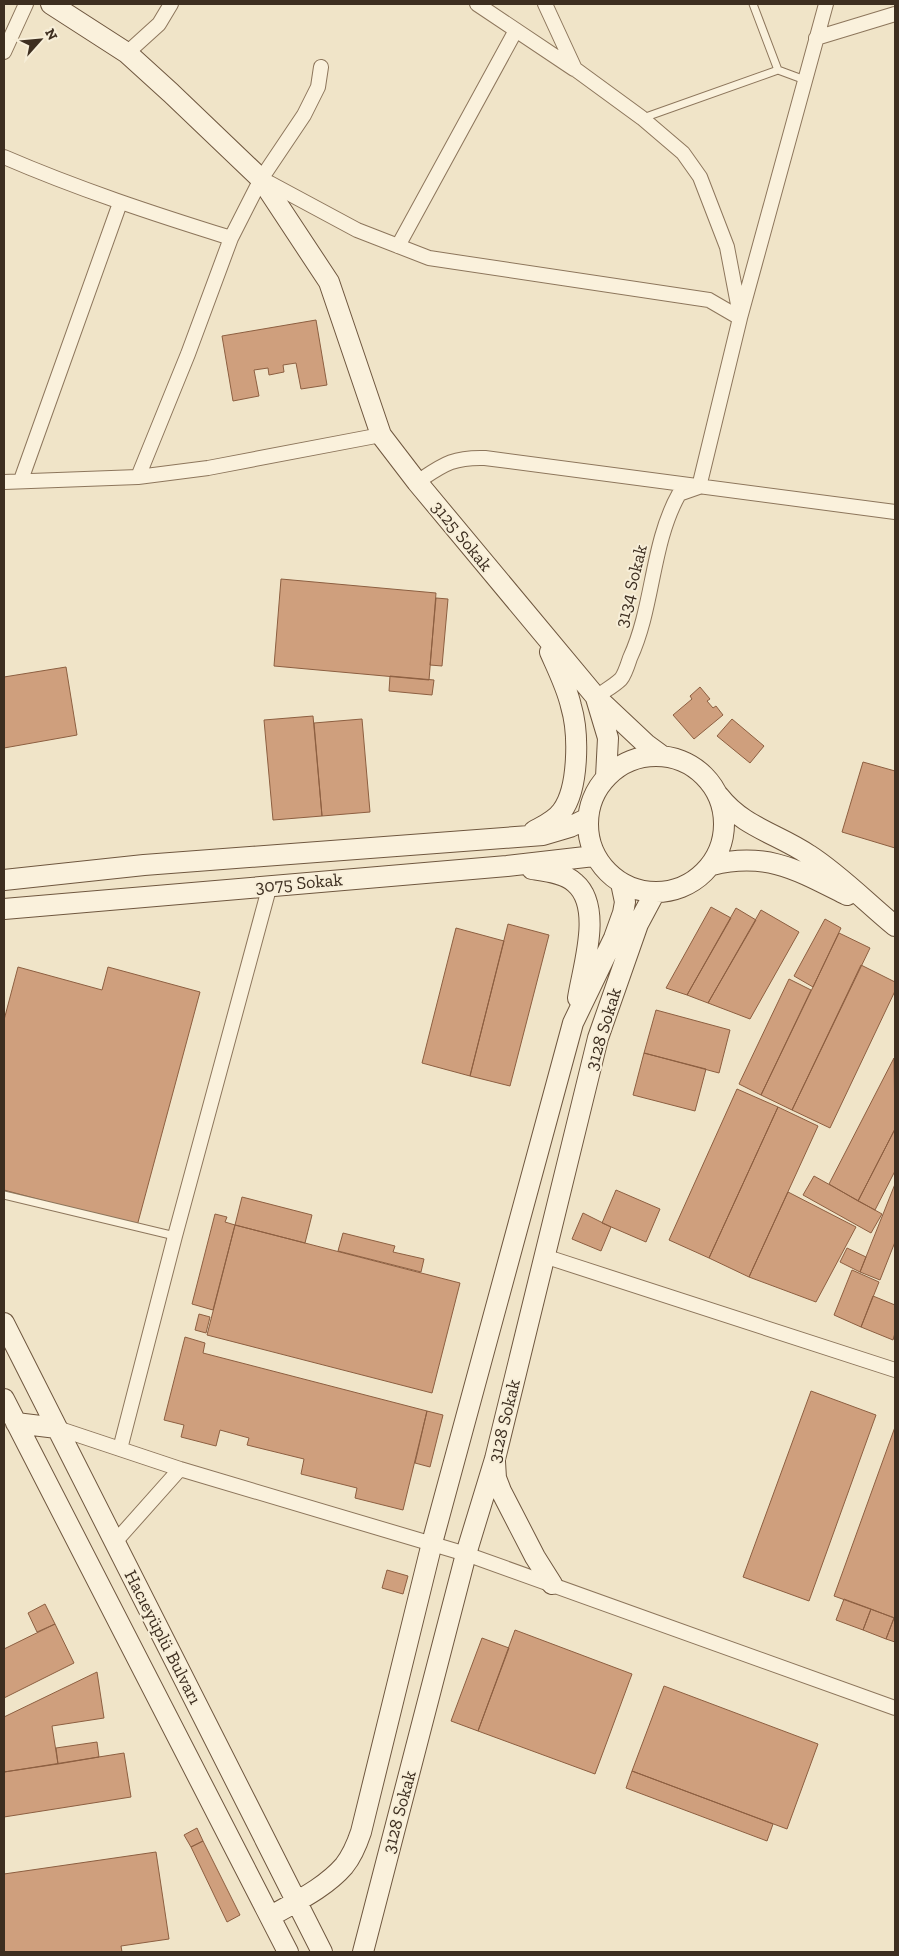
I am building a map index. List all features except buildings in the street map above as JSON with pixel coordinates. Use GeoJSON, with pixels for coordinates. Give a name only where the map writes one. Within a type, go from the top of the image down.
{"type":"FeatureCollection","features":[{"type":"Feature","properties":{"kind":"street"},"geometry":{"type":"LineString","coordinates":[[4,52],[26,4]]}},
{"type":"Feature","properties":{"kind":"street","name":"3125 Sokak"},"geometry":{"type":"LineString","coordinates":[[51,4],[127,53],[171,92],[261,179],[328,282],[381,435],[417,482],[596,697],[646,744],[661,755]]}},
{"type":"Feature","properties":{"kind":"street"},"geometry":{"type":"LineString","coordinates":[[127,53],[159,24],[171,4]]}},
{"type":"Feature","properties":{"kind":"street"},"geometry":{"type":"LineString","coordinates":[[477,4],[575,69],[642,118],[683,153],[700,177],[727,247],[740,318]]}},
{"type":"Feature","properties":{"kind":"street"},"geometry":{"type":"LineString","coordinates":[[544,4],[575,69]]}},
{"type":"Feature","properties":{"kind":"street"},"geometry":{"type":"LineString","coordinates":[[700,487],[740,318],[826,4]]}},
{"type":"Feature","properties":{"kind":"street"},"geometry":{"type":"LineString","coordinates":[[816,38],[895,14]]}},
{"type":"Feature","properties":{"kind":"street"},"geometry":{"type":"LineString","coordinates":[[398,246],[516,30]]}},
{"type":"Feature","properties":{"kind":"street"},"geometry":{"type":"LineString","coordinates":[[138,477],[188,354],[231,238],[261,179],[304,115],[318,87],[321,67]]}},
{"type":"Feature","properties":{"kind":"street"},"geometry":{"type":"LineString","coordinates":[[4,157],[120,203],[231,238]]}},
{"type":"Feature","properties":{"kind":"street"},"geometry":{"type":"LineString","coordinates":[[261,179],[357,230],[429,258],[709,300],[740,318]]}},
{"type":"Feature","properties":{"kind":"street"},"geometry":{"type":"LineString","coordinates":[[21,480],[120,203]]}},
{"type":"Feature","properties":{"kind":"street"},"geometry":{"type":"LineString","coordinates":[[4,482],[138,477],[208,468],[381,435]]}},
{"type":"Feature","properties":{"kind":"street"},"geometry":{"type":"LineString","coordinates":[[417,482],[445,464],[468,457],[485,458],[895,512]]}},
{"type":"Feature","properties":{"kind":"street","name":"3134 Sokak"},"geometry":{"type":"LineString","coordinates":[[596,697],[622,678],[635,648],[645,616],[663,532],[672,506],[679,494],[700,487]]}},
{"type":"Feature","properties":{"kind":"street","name":"3125 Sokak"},"geometry":{"type":"LineString","coordinates":[[524,836],[551,821],[561,812],[572,790],[575,743],[572,706],[544,636]]}},
{"type":"Feature","properties":{"kind":"street","name":"3125 Sokak"},"geometry":{"type":"LineString","coordinates":[[596,697],[608,738],[606,777]]}},
{"type":"Feature","properties":{"kind":"street"},"geometry":{"type":"LineString","coordinates":[[716,792],[724,812],[724,834],[712,865],[687,885],[654,894],[621,883],[606,871],[594,856],[587,828],[588,818],[590,805],[606,777],[616,767],[638,758],[661,755],[684,761],[703,775],[735,814],[756,828],[792,844],[810,855],[895,926]]}},
{"type":"Feature","properties":{"kind":"street","name":"3075 Sokak"},"geometry":{"type":"LineString","coordinates":[[4,880],[144,865],[544,835],[558,832],[588,818]]}},
{"type":"Feature","properties":{"kind":"street","name":"3075 Sokak"},"geometry":{"type":"LineString","coordinates":[[4,909],[507,866],[594,856]]}},
{"type":"Feature","properties":{"kind":"street"},"geometry":{"type":"LineString","coordinates":[[712,865],[746,860],[780,864],[873,908]]}},
{"type":"Feature","properties":{"kind":"street","name":"3128 Sokak"},"geometry":{"type":"LineString","coordinates":[[271,1916],[328,1881],[344,1866],[354,1850],[361,1832],[432,1543],[573,1023],[590,929],[590,910],[575,882],[556,874],[507,866]]}},
{"type":"Feature","properties":{"kind":"street","name":"3128 Sokak"},"geometry":{"type":"LineString","coordinates":[[573,1023],[614,938],[623,913],[625,902],[621,883]]}},
{"type":"Feature","properties":{"kind":"street"},"geometry":{"type":"LineString","coordinates":[[120,1449],[175,1236],[270,886]]}},
{"type":"Feature","properties":{"kind":"street","name":"3128 Sokak"},"geometry":{"type":"LineString","coordinates":[[363,1952],[466,1554],[495,1459],[598,1038],[638,924],[654,894]]}},
{"type":"Feature","properties":{"kind":"street"},"geometry":{"type":"LineString","coordinates":[[513,1248],[544,1256],[895,1370]]}},
{"type":"Feature","properties":{"kind":"street","name":"Hacıeyüplü Bulvarı"},"geometry":{"type":"LineString","coordinates":[[4,1323],[322,1952]]}},
{"type":"Feature","properties":{"kind":"street","name":"Hacıeyüplü Bulvarı"},"geometry":{"type":"LineString","coordinates":[[4,1399],[10,1425],[271,1916],[288,1952]]}},
{"type":"Feature","properties":{"kind":"street"},"geometry":{"type":"LineString","coordinates":[[10,1425],[57,1428],[180,1470],[432,1543],[552,1584],[895,1708]]}},
{"type":"Feature","properties":{"kind":"street"},"geometry":{"type":"LineString","coordinates":[[495,1459],[496,1478],[501,1491],[534,1556],[552,1584]]}},
{"type":"Feature","properties":{"kind":"street"},"geometry":{"type":"LineString","coordinates":[[115,1542],[180,1470]]}},
{"type":"Feature","properties":{"kind":"lane"},"geometry":{"type":"LineString","coordinates":[[753,4],[778,70]]}},
{"type":"Feature","properties":{"kind":"lane"},"geometry":{"type":"LineString","coordinates":[[642,118],[778,70],[804,80]]}},
{"type":"Feature","properties":{"kind":"lane"},"geometry":{"type":"LineString","coordinates":[[4,1195],[175,1236]]}}]}
